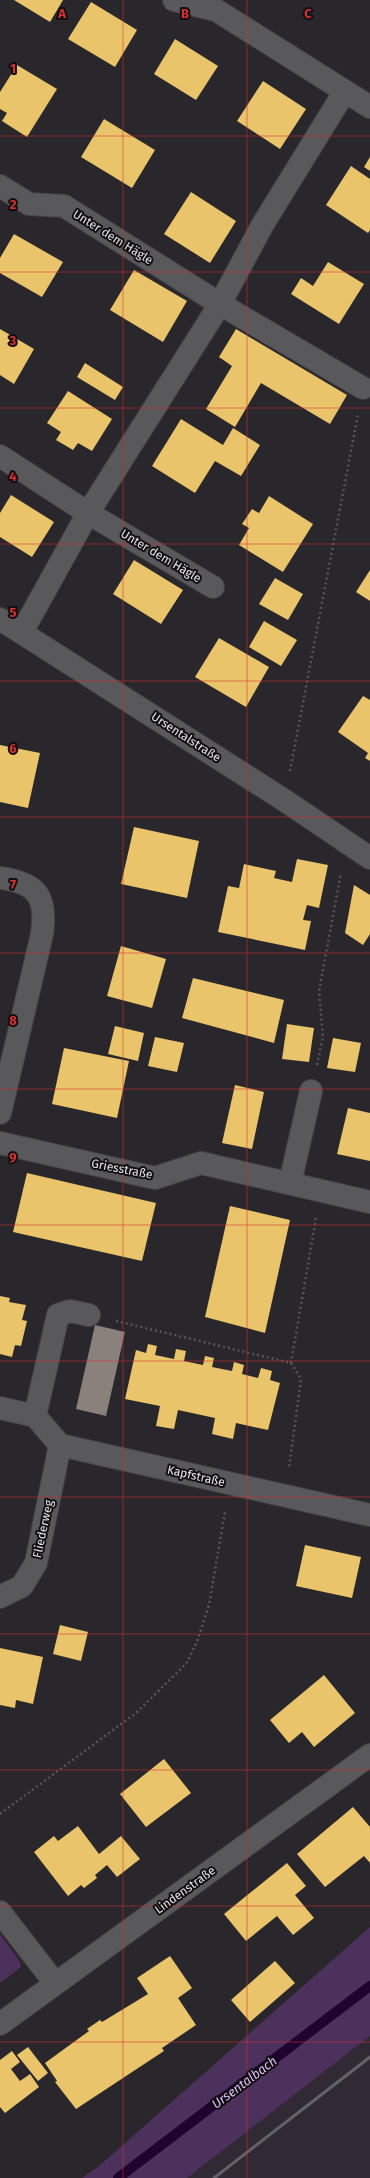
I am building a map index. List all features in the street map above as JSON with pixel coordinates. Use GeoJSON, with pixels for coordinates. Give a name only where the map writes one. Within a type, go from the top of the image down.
{"type":"FeatureCollection","features":[{"type":"Feature","properties":{"kind":"street"},"geometry":{"type":"LineString","coordinates":[[174,0],[216,10],[370,107]]}},
{"type":"Feature","properties":{"kind":"street"},"geometry":{"type":"LineString","coordinates":[[22,632],[88,513],[220,304],[263,224],[345,91]]}},
{"type":"Feature","properties":{"kind":"street","name":"Unter dem Hägle"},"geometry":{"type":"LineString","coordinates":[[0,186],[29,204],[64,206],[220,304],[363,388]]}},
{"type":"Feature","properties":{"kind":"street","name":"Unter dem Hägle"},"geometry":{"type":"LineString","coordinates":[[0,456],[88,513],[213,587]]}},
{"type":"Feature","properties":{"kind":"street","name":"Ursentalstraße"},"geometry":{"type":"LineString","coordinates":[[0,619],[284,800],[362,852]]}},
{"type":"Feature","properties":{"kind":"street"},"geometry":{"type":"LineString","coordinates":[[0,878],[14,880],[30,886],[40,898],[45,913],[42,934],[0,1113]]}},
{"type":"Feature","properties":{"kind":"street"},"geometry":{"type":"LineString","coordinates":[[290,1183],[311,1091]]}},
{"type":"Feature","properties":{"kind":"street","name":"Griesstraße"},"geometry":{"type":"LineString","coordinates":[[0,1143],[155,1178],[201,1163],[290,1183],[320,1192],[370,1202]]}},
{"type":"Feature","properties":{"kind":"street"},"geometry":{"type":"LineString","coordinates":[[35,1416],[58,1315],[70,1311],[90,1315]]}},
{"type":"Feature","properties":{"kind":"street"},"geometry":{"type":"LineString","coordinates":[[0,1408],[35,1416],[60,1445]]}},
{"type":"Feature","properties":{"kind":"street","name":"Kapfstraße"},"geometry":{"type":"LineString","coordinates":[[60,1445],[370,1515]]}},
{"type":"Feature","properties":{"kind":"street","name":"Fliederweg"},"geometry":{"type":"LineString","coordinates":[[0,1597],[22,1586],[36,1563],[60,1445]]}},
{"type":"Feature","properties":{"kind":"street","name":"Lindenstraße"},"geometry":{"type":"LineString","coordinates":[[0,2024],[370,1755]]}},
{"type":"Feature","properties":{"kind":"street"},"geometry":{"type":"LineString","coordinates":[[0,1912],[55,1984]]}},
{"type":"Feature","properties":{"kind":"path"},"geometry":{"type":"LineString","coordinates":[[284,800],[363,388]]}},
{"type":"Feature","properties":{"kind":"path"},"geometry":{"type":"LineString","coordinates":[[311,1091],[323,1037],[318,991],[342,868],[362,852]]}},
{"type":"Feature","properties":{"kind":"path"},"geometry":{"type":"LineString","coordinates":[[284,1496],[301,1386],[301,1379],[292,1363],[320,1192]]}},
{"type":"Feature","properties":{"kind":"path"},"geometry":{"type":"LineString","coordinates":[[90,1315],[292,1363]]}},
{"type":"Feature","properties":{"kind":"path"},"geometry":{"type":"LineString","coordinates":[[0,1814],[136,1713],[186,1664],[198,1642],[209,1605],[230,1484]]}},
{"type":"Feature","properties":{"kind":"shaded area"},"geometry":{"type":"Polygon","coordinates":[[[370,1927],[370,2036],[187,2178],[82,2178],[99,2166],[370,1927]]]}},
{"type":"Feature","properties":{"kind":"shaded area"},"geometry":{"type":"Polygon","coordinates":[[[0,1934],[19,1960],[21,1967],[0,1983],[0,1934]]]}},
{"type":"Feature","properties":{"kind":"shaded area"},"geometry":{"type":"Polygon","coordinates":[[[370,2036],[370,2178],[187,2178],[370,2036]]]}},
{"type":"Feature","properties":{"kind":"building: Wohnen"},"geometry":{"type":"Polygon","coordinates":[[[14,0],[63,0],[50,22],[14,0]]]}},
{"type":"Feature","properties":{"kind":"building: Wohnen"},"geometry":{"type":"Polygon","coordinates":[[[91,2],[137,30],[115,67],[68,39],[91,2]]]}},
{"type":"Feature","properties":{"kind":"building: Wohnen"},"geometry":{"type":"Polygon","coordinates":[[[175,39],[218,66],[196,100],[154,74],[175,39]]]}},
{"type":"Feature","properties":{"kind":"building: Wohnen"},"geometry":{"type":"Polygon","coordinates":[[[17,65],[57,89],[27,137],[2,121],[7,113],[0,109],[0,92],[17,65]]]}},
{"type":"Feature","properties":{"kind":"building: Wohnen"},"geometry":{"type":"Polygon","coordinates":[[[263,81],[306,109],[280,149],[237,121],[263,81]]]}},
{"type":"Feature","properties":{"kind":"building: Wohnen"},"geometry":{"type":"Polygon","coordinates":[[[104,119],[155,150],[132,188],[81,157],[104,119]]]}},
{"type":"Feature","properties":{"kind":"building: Wohnen"},"geometry":{"type":"Polygon","coordinates":[[[370,157],[370,171],[364,167],[370,157]]]}},
{"type":"Feature","properties":{"kind":"building: Wohnen"},"geometry":{"type":"Polygon","coordinates":[[[351,166],[370,179],[370,230],[368,233],[326,205],[351,166]]]}},
{"type":"Feature","properties":{"kind":"building: Wohnen"},"geometry":{"type":"Polygon","coordinates":[[[191,192],[236,221],[210,263],[164,234],[191,192]]]}},
{"type":"Feature","properties":{"kind":"building: Wohnen"},"geometry":{"type":"Polygon","coordinates":[[[14,234],[63,262],[42,297],[0,273],[0,258],[14,234]]]}},
{"type":"Feature","properties":{"kind":"building: Wohnen"},"geometry":{"type":"Polygon","coordinates":[[[328,262],[364,284],[339,324],[291,294],[301,278],[313,286],[328,262]]]}},
{"type":"Feature","properties":{"kind":"building: Wohnen"},"geometry":{"type":"Polygon","coordinates":[[[134,270],[187,301],[163,342],[110,310],[134,270]]]}},
{"type":"Feature","properties":{"kind":"building: Wohnen"},"geometry":{"type":"Polygon","coordinates":[[[0,329],[34,349],[14,384],[0,375],[0,329]]]}},
{"type":"Feature","properties":{"kind":"building: Wohnen"},"geometry":{"type":"Polygon","coordinates":[[[236,329],[347,395],[330,424],[261,383],[235,427],[206,409],[232,366],[219,357],[236,329]]]}},
{"type":"Feature","properties":{"kind":"building: Wohnen"},"geometry":{"type":"Polygon","coordinates":[[[85,363],[123,387],[115,400],[77,377],[85,363]]]}},
{"type":"Feature","properties":{"kind":"building: Wohnen"},"geometry":{"type":"Polygon","coordinates":[[[68,391],[112,419],[92,451],[78,443],[73,450],[56,440],[61,432],[47,423],[68,391]]]}},
{"type":"Feature","properties":{"kind":"building: Wohnen"},"geometry":{"type":"Polygon","coordinates":[[[181,419],[223,445],[233,428],[260,445],[241,476],[215,461],[195,493],[152,466],[181,419]]]}},
{"type":"Feature","properties":{"kind":"building: Wohnen"},"geometry":{"type":"Polygon","coordinates":[[[11,495],[54,522],[32,557],[0,537],[0,513],[11,495]]]}},
{"type":"Feature","properties":{"kind":"building: Wohnen"},"geometry":{"type":"Polygon","coordinates":[[[269,496],[313,524],[283,572],[239,545],[249,528],[242,524],[252,509],[259,513],[269,496]]]}},
{"type":"Feature","properties":{"kind":"building: Wohnen"},"geometry":{"type":"Polygon","coordinates":[[[134,560],[183,590],[161,624],[113,594],[134,560]]]}},
{"type":"Feature","properties":{"kind":"building: Wohnen"},"geometry":{"type":"Polygon","coordinates":[[[370,570],[370,601],[356,592],[370,570]]]}},
{"type":"Feature","properties":{"kind":"building: Wohnen"},"geometry":{"type":"Polygon","coordinates":[[[275,578],[303,594],[288,620],[259,604],[275,578]]]}},
{"type":"Feature","properties":{"kind":"building: Wohnen"},"geometry":{"type":"Polygon","coordinates":[[[264,621],[297,640],[281,666],[249,647],[264,621]]]}},
{"type":"Feature","properties":{"kind":"building: Wohnen"},"geometry":{"type":"Polygon","coordinates":[[[219,638],[269,667],[246,707],[195,677],[219,638]]]}},
{"type":"Feature","properties":{"kind":"building: Wohnen"},"geometry":{"type":"Polygon","coordinates":[[[363,696],[370,700],[370,761],[365,758],[368,753],[338,732],[363,696]]]}},
{"type":"Feature","properties":{"kind":"building: Wohnen"},"geometry":{"type":"Polygon","coordinates":[[[0,745],[40,753],[28,808],[0,802],[0,745]]]}},
{"type":"Feature","properties":{"kind":"building: Wohnen"},"geometry":{"type":"Polygon","coordinates":[[[134,827],[199,841],[187,898],[121,884],[134,827]]]}},
{"type":"Feature","properties":{"kind":"building: Wohnen"},"geometry":{"type":"Polygon","coordinates":[[[297,859],[328,865],[319,908],[307,905],[303,920],[311,921],[305,950],[218,932],[228,886],[239,888],[244,864],[276,871],[274,878],[292,882],[297,859]]]}},
{"type":"Feature","properties":{"kind":"building: Wohnen"},"geometry":{"type":"Polygon","coordinates":[[[354,885],[370,895],[370,934],[363,945],[345,933],[354,885]]]}},
{"type":"Feature","properties":{"kind":"building: Wohnen"},"geometry":{"type":"Polygon","coordinates":[[[121,946],[166,959],[152,1008],[107,996],[121,946]]]}},
{"type":"Feature","properties":{"kind":"building: Wohnen"},"geometry":{"type":"Polygon","coordinates":[[[193,978],[284,1000],[274,1043],[182,1018],[193,978]]]}},
{"type":"Feature","properties":{"kind":"building: Wohnen"},"geometry":{"type":"Polygon","coordinates":[[[287,1024],[314,1028],[309,1062],[282,1059],[287,1024]]]}},
{"type":"Feature","properties":{"kind":"building: Wohnen"},"geometry":{"type":"Polygon","coordinates":[[[115,1026],[144,1033],[138,1061],[108,1054],[115,1026]]]}},
{"type":"Feature","properties":{"kind":"building: Wohnen"},"geometry":{"type":"Polygon","coordinates":[[[155,1037],[184,1043],[177,1072],[148,1066],[155,1037]]]}},
{"type":"Feature","properties":{"kind":"building: Wohnen"},"geometry":{"type":"Polygon","coordinates":[[[333,1038],[361,1043],[355,1072],[327,1068],[333,1038]]]}},
{"type":"Feature","properties":{"kind":"building: Wohnen"},"geometry":{"type":"Polygon","coordinates":[[[64,1048],[129,1061],[117,1118],[52,1104],[64,1048]]]}},
{"type":"Feature","properties":{"kind":"building: Wohnen"},"geometry":{"type":"Polygon","coordinates":[[[235,1085],[264,1092],[252,1149],[222,1143],[235,1085]]]}},
{"type":"Feature","properties":{"kind":"building: Wohnen"},"geometry":{"type":"Polygon","coordinates":[[[348,1108],[370,1113],[370,1161],[337,1154],[348,1108]]]}},
{"type":"Feature","properties":{"kind":"building: Wohnen"},"geometry":{"type":"Polygon","coordinates":[[[27,1173],[156,1203],[142,1261],[13,1232],[27,1173]]]}},
{"type":"Feature","properties":{"kind":"building: Wohnen"},"geometry":{"type":"Polygon","coordinates":[[[230,1206],[290,1220],[265,1333],[205,1317],[230,1206]]]}},
{"type":"Feature","properties":{"kind":"building: Wohnen"},"geometry":{"type":"Polygon","coordinates":[[[0,1296],[10,1298],[9,1302],[26,1305],[22,1320],[27,1321],[21,1346],[15,1345],[12,1357],[0,1354],[0,1296]]]}},
{"type":"Feature","properties":{"kind":"building: Wohnen"},"geometry":{"type":"Polygon","coordinates":[[[148,1344],[157,1346],[155,1355],[174,1359],[176,1349],[186,1351],[184,1361],[203,1365],[205,1356],[214,1358],[212,1367],[232,1371],[234,1362],[244,1365],[242,1374],[258,1378],[261,1368],[272,1371],[270,1380],[280,1383],[268,1430],[236,1423],[233,1439],[212,1434],[215,1418],[178,1410],[174,1429],[156,1426],[160,1406],[125,1399],[136,1350],[146,1353],[148,1344]]]}},
{"type":"Feature","properties":{"kind":"building: Wohnen"},"geometry":{"type":"Polygon","coordinates":[[[305,1545],[361,1557],[352,1598],[296,1586],[305,1545]]]}},
{"type":"Feature","properties":{"kind":"building: Wohnen"},"geometry":{"type":"Polygon","coordinates":[[[60,1625],[88,1632],[81,1661],[53,1654],[60,1625]]]}},
{"type":"Feature","properties":{"kind":"building: Wohnen"},"geometry":{"type":"Polygon","coordinates":[[[0,1648],[43,1657],[33,1704],[16,1700],[15,1708],[0,1705],[0,1648]]]}},
{"type":"Feature","properties":{"kind":"building: Wohnen"},"geometry":{"type":"Polygon","coordinates":[[[324,1675],[355,1713],[314,1747],[302,1732],[289,1743],[270,1720],[324,1675]]]}},
{"type":"Feature","properties":{"kind":"building: Wohnen"},"geometry":{"type":"Polygon","coordinates":[[[164,1759],[191,1793],[146,1827],[120,1794],[164,1759]]]}},
{"type":"Feature","properties":{"kind":"building: Wohnen"},"geometry":{"type":"Polygon","coordinates":[[[353,1807],[370,1827],[370,1863],[364,1856],[325,1887],[297,1854],[353,1807]]]}},
{"type":"Feature","properties":{"kind":"building: Wohnen"},"geometry":{"type":"Polygon","coordinates":[[[78,1826],[99,1854],[121,1836],[140,1859],[117,1877],[107,1865],[95,1875],[97,1878],[84,1888],[81,1885],[68,1896],[34,1852],[54,1836],[58,1841],[78,1826]]]}},
{"type":"Feature","properties":{"kind":"building: Wohnen"},"geometry":{"type":"Polygon","coordinates":[[[287,1863],[306,1886],[295,1895],[314,1918],[293,1935],[277,1916],[246,1941],[224,1914],[287,1863]]]}},
{"type":"Feature","properties":{"kind":"building: Wohnen"},"geometry":{"type":"Polygon","coordinates":[[[170,1956],[192,1988],[178,1998],[196,2025],[162,2048],[164,2051],[76,2109],[55,2082],[57,2081],[45,2063],[89,2031],[87,2029],[100,2020],[102,2022],[148,1994],[137,1978],[170,1956]]]}},
{"type":"Feature","properties":{"kind":"building: Wohnen"},"geometry":{"type":"Polygon","coordinates":[[[275,1961],[295,1983],[250,2022],[231,2000],[275,1961]]]}},
{"type":"Feature","properties":{"kind":"building: Wohnen"},"geometry":{"type":"Polygon","coordinates":[[[28,2047],[48,2073],[38,2081],[17,2055],[28,2047]]]}},
{"type":"Feature","properties":{"kind":"building: Wohnen"},"geometry":{"type":"Polygon","coordinates":[[[12,2051],[20,2062],[11,2069],[20,2081],[30,2074],[39,2087],[5,2113],[0,2107],[0,2060],[12,2051]]]}},
{"type":"Feature","properties":{"kind":"building: Industrie"},"geometry":{"type":"Polygon","coordinates":[[[95,1325],[125,1332],[106,1416],[76,1409],[95,1325]]]}},
{"type":"Feature","properties":{"kind":"waterway","name":"Ursentalbach"},"geometry":{"type":"LineString","coordinates":[[118,2178],[370,1986]]}},
{"type":"Feature","properties":{"kind":"railway"},"geometry":{"type":"LineString","coordinates":[[214,2178],[370,2057]]}}]}
